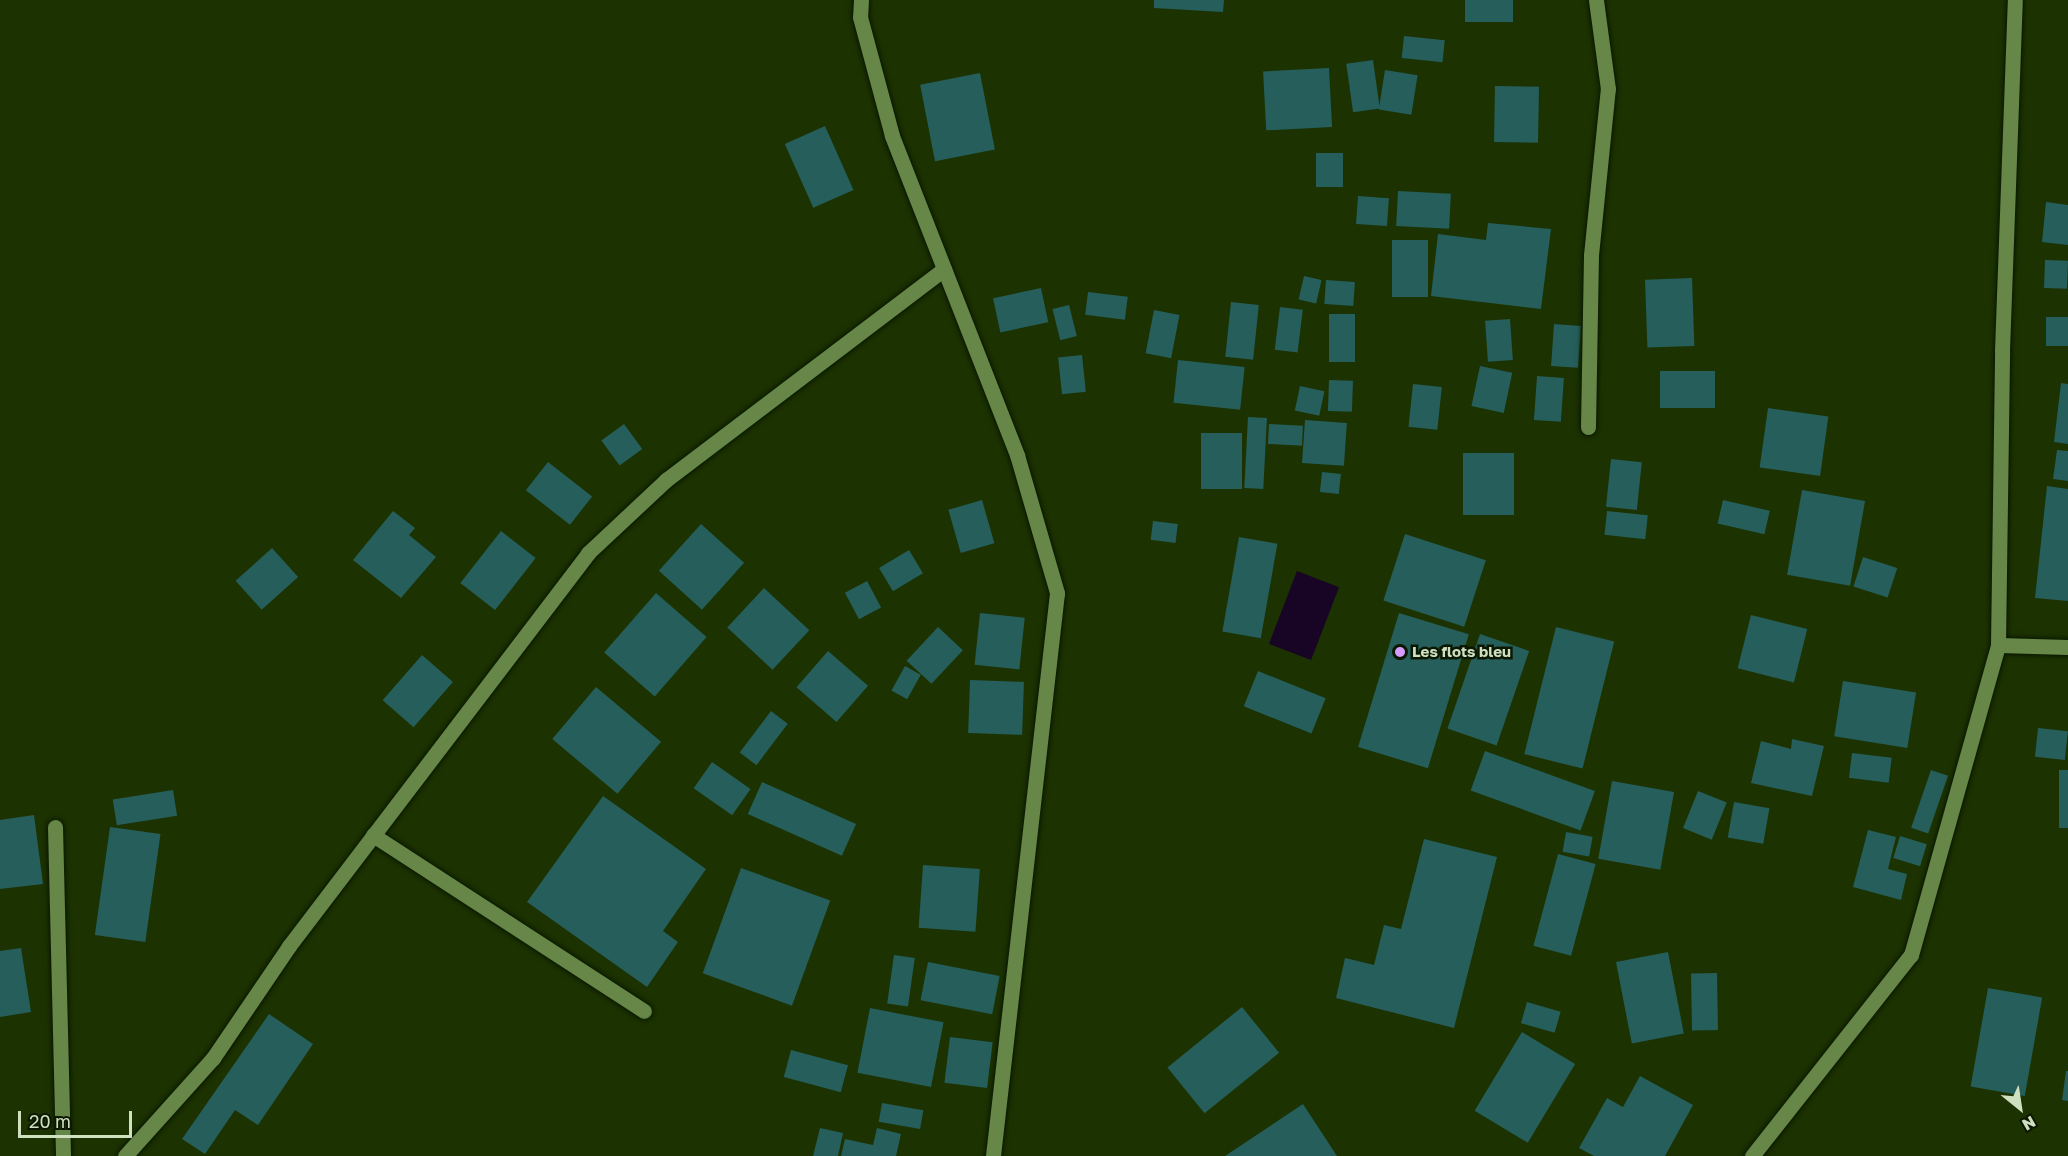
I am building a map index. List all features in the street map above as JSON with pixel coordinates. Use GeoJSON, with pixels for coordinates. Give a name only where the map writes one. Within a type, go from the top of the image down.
{"type":"FeatureCollection","features":[{"type":"Feature","properties":{"kind":"street"},"geometry":{"type":"LineString","coordinates":[[861,0],[860,17],[892,136],[1017,455],[1057,593],[993,1156]]}},
{"type":"Feature","properties":{"kind":"street"},"geometry":{"type":"LineString","coordinates":[[1588,427],[1591,255],[1608,89],[1596,0]]}},
{"type":"Feature","properties":{"kind":"street"},"geometry":{"type":"LineString","coordinates":[[1752,1156],[1911,955],[1998,645],[2002,350],[2015,0]]}},
{"type":"Feature","properties":{"kind":"street"},"geometry":{"type":"LineString","coordinates":[[125,1156],[213,1058],[289,946],[588,553],[666,480],[944,269]]}},
{"type":"Feature","properties":{"kind":"street"},"geometry":{"type":"LineString","coordinates":[[1998,645],[2068,647]]}},
{"type":"Feature","properties":{"kind":"street"},"geometry":{"type":"LineString","coordinates":[[55,827],[63,1156]]}},
{"type":"Feature","properties":{"kind":"street"},"geometry":{"type":"LineString","coordinates":[[374,834],[644,1011]]}},
{"type":"Feature","properties":{"kind":"shaded area"},"geometry":{"type":"Polygon","coordinates":[[[1297,571],[1339,587],[1311,660],[1269,644],[1297,571]]]}},
{"type":"Feature","properties":{"kind":"building"},"geometry":{"type":"Polygon","coordinates":[[[1154,0],[1224,0],[1223,12],[1154,8],[1154,0]]]}},
{"type":"Feature","properties":{"kind":"building"},"geometry":{"type":"Polygon","coordinates":[[[1465,0],[1513,0],[1513,22],[1465,22],[1465,0]]]}},
{"type":"Feature","properties":{"kind":"building"},"geometry":{"type":"Polygon","coordinates":[[[1404,36],[1445,40],[1442,62],[1402,58],[1404,36]]]}},
{"type":"Feature","properties":{"kind":"building"},"geometry":{"type":"Polygon","coordinates":[[[1373,60],[1380,109],[1353,112],[1346,64],[1373,60]]]}},
{"type":"Feature","properties":{"kind":"building"},"geometry":{"type":"Polygon","coordinates":[[[1329,68],[1332,127],[1266,130],[1263,71],[1329,68]]]}},
{"type":"Feature","properties":{"kind":"building"},"geometry":{"type":"Polygon","coordinates":[[[1385,70],[1418,75],[1411,115],[1379,110],[1385,70]]]}},
{"type":"Feature","properties":{"kind":"building"},"geometry":{"type":"Polygon","coordinates":[[[980,73],[995,150],[935,161],[920,85],[980,73]]]}},
{"type":"Feature","properties":{"kind":"building"},"geometry":{"type":"Polygon","coordinates":[[[1495,86],[1539,87],[1538,143],[1494,142],[1495,86]]]}},
{"type":"Feature","properties":{"kind":"building"},"geometry":{"type":"Polygon","coordinates":[[[825,126],[853,190],[813,208],[785,144],[825,126]]]}},
{"type":"Feature","properties":{"kind":"building"},"geometry":{"type":"Polygon","coordinates":[[[1316,153],[1343,153],[1343,187],[1316,187],[1316,153]]]}},
{"type":"Feature","properties":{"kind":"building"},"geometry":{"type":"Polygon","coordinates":[[[1398,191],[1451,194],[1449,229],[1396,226],[1398,191]]]}},
{"type":"Feature","properties":{"kind":"building"},"geometry":{"type":"Polygon","coordinates":[[[1358,196],[1389,198],[1387,226],[1356,224],[1358,196]]]}},
{"type":"Feature","properties":{"kind":"building"},"geometry":{"type":"Polygon","coordinates":[[[2046,202],[2068,205],[2068,245],[2042,242],[2046,202]]]}},
{"type":"Feature","properties":{"kind":"building"},"geometry":{"type":"Polygon","coordinates":[[[1488,223],[1551,229],[1541,309],[1431,296],[1438,234],[1486,240],[1488,223]]]}},
{"type":"Feature","properties":{"kind":"building"},"geometry":{"type":"Polygon","coordinates":[[[1392,240],[1428,240],[1428,297],[1392,297],[1392,240]]]}},
{"type":"Feature","properties":{"kind":"building"},"geometry":{"type":"Polygon","coordinates":[[[2045,260],[2068,261],[2067,289],[2044,288],[2045,260]]]}},
{"type":"Feature","properties":{"kind":"building"},"geometry":{"type":"Polygon","coordinates":[[[1304,276],[1322,280],[1316,303],[1299,299],[1304,276]]]}},
{"type":"Feature","properties":{"kind":"building"},"geometry":{"type":"Polygon","coordinates":[[[1692,278],[1694,346],[1647,348],[1645,280],[1692,278]]]}},
{"type":"Feature","properties":{"kind":"building"},"geometry":{"type":"Polygon","coordinates":[[[1326,280],[1355,282],[1353,306],[1324,304],[1326,280]]]}},
{"type":"Feature","properties":{"kind":"building"},"geometry":{"type":"Polygon","coordinates":[[[1041,288],[1048,322],[1000,332],[993,298],[1041,288]]]}},
{"type":"Feature","properties":{"kind":"building"},"geometry":{"type":"Polygon","coordinates":[[[1088,292],[1128,297],[1125,320],[1085,315],[1088,292]]]}},
{"type":"Feature","properties":{"kind":"building"},"geometry":{"type":"Polygon","coordinates":[[[1231,302],[1259,305],[1253,360],[1225,357],[1231,302]]]}},
{"type":"Feature","properties":{"kind":"building"},"geometry":{"type":"Polygon","coordinates":[[[1069,305],[1077,336],[1060,340],[1053,309],[1069,305]]]}},
{"type":"Feature","properties":{"kind":"building"},"geometry":{"type":"Polygon","coordinates":[[[1280,307],[1303,310],[1298,352],[1275,350],[1280,307]]]}},
{"type":"Feature","properties":{"kind":"building"},"geometry":{"type":"Polygon","coordinates":[[[1154,310],[1180,315],[1171,358],[1146,353],[1154,310]]]}},
{"type":"Feature","properties":{"kind":"building"},"geometry":{"type":"Polygon","coordinates":[[[1329,314],[1355,314],[1355,362],[1329,362],[1329,314]]]}},
{"type":"Feature","properties":{"kind":"building"},"geometry":{"type":"Polygon","coordinates":[[[2046,317],[2068,317],[2068,346],[2046,346],[2046,317]]]}},
{"type":"Feature","properties":{"kind":"building"},"geometry":{"type":"Polygon","coordinates":[[[1510,319],[1513,360],[1488,362],[1485,321],[1510,319]]]}},
{"type":"Feature","properties":{"kind":"building"},"geometry":{"type":"Polygon","coordinates":[[[1554,324],[1581,326],[1578,368],[1551,366],[1554,324]]]}},
{"type":"Feature","properties":{"kind":"building"},"geometry":{"type":"Polygon","coordinates":[[[1082,355],[1086,392],[1062,394],[1058,358],[1082,355]]]}},
{"type":"Feature","properties":{"kind":"building"},"geometry":{"type":"Polygon","coordinates":[[[1178,360],[1245,367],[1240,410],[1174,403],[1178,360]]]}},
{"type":"Feature","properties":{"kind":"building"},"geometry":{"type":"Polygon","coordinates":[[[1480,366],[1512,373],[1504,413],[1471,406],[1480,366]]]}},
{"type":"Feature","properties":{"kind":"building"},"geometry":{"type":"Polygon","coordinates":[[[1660,371],[1715,371],[1715,408],[1660,408],[1660,371]]]}},
{"type":"Feature","properties":{"kind":"building"},"geometry":{"type":"Polygon","coordinates":[[[1537,376],[1564,378],[1561,422],[1534,420],[1537,376]]]}},
{"type":"Feature","properties":{"kind":"building"},"geometry":{"type":"Polygon","coordinates":[[[1329,380],[1353,381],[1352,412],[1328,411],[1329,380]]]}},
{"type":"Feature","properties":{"kind":"building"},"geometry":{"type":"Polygon","coordinates":[[[2061,383],[2068,384],[2068,444],[2054,442],[2061,383]]]}},
{"type":"Feature","properties":{"kind":"building"},"geometry":{"type":"Polygon","coordinates":[[[1413,384],[1442,387],[1437,430],[1409,427],[1413,384]]]}},
{"type":"Feature","properties":{"kind":"building"},"geometry":{"type":"Polygon","coordinates":[[[1300,386],[1324,391],[1319,416],[1295,410],[1300,386]]]}},
{"type":"Feature","properties":{"kind":"building"},"geometry":{"type":"Polygon","coordinates":[[[1768,408],[1828,416],[1820,476],[1760,467],[1768,408]]]}},
{"type":"Feature","properties":{"kind":"building"},"geometry":{"type":"Polygon","coordinates":[[[1248,417],[1267,418],[1263,489],[1244,488],[1248,417]]]}},
{"type":"Feature","properties":{"kind":"building"},"geometry":{"type":"Polygon","coordinates":[[[1305,420],[1347,423],[1344,466],[1302,463],[1305,420]]]}},
{"type":"Feature","properties":{"kind":"building"},"geometry":{"type":"Polygon","coordinates":[[[624,424],[642,449],[620,466],[601,440],[624,424]]]}},
{"type":"Feature","properties":{"kind":"building"},"geometry":{"type":"Polygon","coordinates":[[[1269,424],[1303,426],[1302,446],[1268,444],[1269,424]]]}},
{"type":"Feature","properties":{"kind":"building"},"geometry":{"type":"Polygon","coordinates":[[[1201,433],[1242,433],[1242,489],[1201,489],[1201,433]]]}},
{"type":"Feature","properties":{"kind":"building"},"geometry":{"type":"Polygon","coordinates":[[[2057,450],[2068,451],[2068,481],[2053,479],[2057,450]]]}},
{"type":"Feature","properties":{"kind":"building"},"geometry":{"type":"Polygon","coordinates":[[[1463,453],[1514,453],[1514,515],[1463,515],[1463,453]]]}},
{"type":"Feature","properties":{"kind":"building"},"geometry":{"type":"Polygon","coordinates":[[[1611,459],[1642,462],[1637,510],[1606,507],[1611,459]]]}},
{"type":"Feature","properties":{"kind":"building"},"geometry":{"type":"Polygon","coordinates":[[[548,462],[592,496],[570,525],[526,490],[548,462]]]}},
{"type":"Feature","properties":{"kind":"building"},"geometry":{"type":"Polygon","coordinates":[[[1322,472],[1341,474],[1339,494],[1320,492],[1322,472]]]}},
{"type":"Feature","properties":{"kind":"building"},"geometry":{"type":"Polygon","coordinates":[[[2047,486],[2068,489],[2068,601],[2035,598],[2047,486]]]}},
{"type":"Feature","properties":{"kind":"building"},"geometry":{"type":"Polygon","coordinates":[[[1802,490],[1865,501],[1850,586],[1787,575],[1802,490]]]}},
{"type":"Feature","properties":{"kind":"building"},"geometry":{"type":"Polygon","coordinates":[[[982,500],[994,543],[961,553],[948,510],[982,500]]]}},
{"type":"Feature","properties":{"kind":"building"},"geometry":{"type":"Polygon","coordinates":[[[1723,500],[1770,511],[1764,534],[1718,523],[1723,500]]]}},
{"type":"Feature","properties":{"kind":"building"},"geometry":{"type":"Polygon","coordinates":[[[393,511],[415,528],[409,535],[436,557],[401,598],[353,560],[393,511]]]}},
{"type":"Feature","properties":{"kind":"building"},"geometry":{"type":"Polygon","coordinates":[[[1607,511],[1648,515],[1645,539],[1604,535],[1607,511]]]}},
{"type":"Feature","properties":{"kind":"building"},"geometry":{"type":"Polygon","coordinates":[[[1153,521],[1178,524],[1175,543],[1151,540],[1153,521]]]}},
{"type":"Feature","properties":{"kind":"building"},"geometry":{"type":"Polygon","coordinates":[[[701,524],[744,563],[702,610],[659,571],[701,524]]]}},
{"type":"Feature","properties":{"kind":"building"},"geometry":{"type":"Polygon","coordinates":[[[501,531],[536,558],[495,610],[460,583],[501,531]]]}},
{"type":"Feature","properties":{"kind":"building"},"geometry":{"type":"Polygon","coordinates":[[[1405,534],[1486,560],[1464,627],[1383,601],[1405,534]]]}},
{"type":"Feature","properties":{"kind":"building"},"geometry":{"type":"Polygon","coordinates":[[[1239,537],[1277,544],[1261,638],[1222,632],[1239,537]]]}},
{"type":"Feature","properties":{"kind":"building"},"geometry":{"type":"Polygon","coordinates":[[[272,548],[298,577],[262,610],[236,581],[272,548]]]}},
{"type":"Feature","properties":{"kind":"building"},"geometry":{"type":"Polygon","coordinates":[[[909,550],[923,573],[893,591],[879,568],[909,550]]]}},
{"type":"Feature","properties":{"kind":"building"},"geometry":{"type":"Polygon","coordinates":[[[1863,557],[1897,568],[1888,598],[1853,586],[1863,557]]]}},
{"type":"Feature","properties":{"kind":"building"},"geometry":{"type":"Polygon","coordinates":[[[867,581],[881,607],[859,619],[845,593],[867,581]]]}},
{"type":"Feature","properties":{"kind":"building"},"geometry":{"type":"Polygon","coordinates":[[[764,588],[809,630],[773,670],[727,627],[764,588]]]}},
{"type":"Feature","properties":{"kind":"building"},"geometry":{"type":"Polygon","coordinates":[[[656,593],[707,637],[655,697],[604,653],[656,593]]]}},
{"type":"Feature","properties":{"kind":"building"},"geometry":{"type":"Polygon","coordinates":[[[980,613],[1025,618],[1019,669],[975,665],[980,613]]]}},
{"type":"Feature","properties":{"kind":"building"},"geometry":{"type":"Polygon","coordinates":[[[1399,613],[1469,634],[1428,768],[1358,747],[1399,613]]]}},
{"type":"Feature","properties":{"kind":"building"},"geometry":{"type":"Polygon","coordinates":[[[1751,615],[1807,629],[1794,682],[1738,668],[1751,615]]]}},
{"type":"Feature","properties":{"kind":"building"},"geometry":{"type":"Polygon","coordinates":[[[938,627],[963,650],[931,684],[907,661],[938,627]]]}},
{"type":"Feature","properties":{"kind":"building"},"geometry":{"type":"Polygon","coordinates":[[[1556,627],[1614,642],[1583,769],[1524,754],[1556,627]]]}},
{"type":"Feature","properties":{"kind":"building"},"geometry":{"type":"Polygon","coordinates":[[[1480,634],[1529,651],[1497,745],[1447,729],[1480,634]]]}},
{"type":"Feature","properties":{"kind":"building"},"geometry":{"type":"Polygon","coordinates":[[[828,651],[868,686],[837,722],[797,687],[828,651]]]}},
{"type":"Feature","properties":{"kind":"building"},"geometry":{"type":"Polygon","coordinates":[[[422,655],[453,682],[414,727],[383,700],[422,655]]]}},
{"type":"Feature","properties":{"kind":"building"},"geometry":{"type":"Polygon","coordinates":[[[905,666],[921,675],[907,699],[891,690],[905,666]]]}},
{"type":"Feature","properties":{"kind":"building"},"geometry":{"type":"Polygon","coordinates":[[[1258,671],[1326,698],[1311,734],[1244,706],[1258,671]]]}},
{"type":"Feature","properties":{"kind":"building"},"geometry":{"type":"Polygon","coordinates":[[[970,680],[1024,682],[1022,735],[968,733],[970,680]]]}},
{"type":"Feature","properties":{"kind":"building"},"geometry":{"type":"Polygon","coordinates":[[[1843,681],[1916,693],[1907,748],[1834,736],[1843,681]]]}},
{"type":"Feature","properties":{"kind":"building"},"geometry":{"type":"Polygon","coordinates":[[[596,687],[661,742],[617,794],[552,739],[596,687]]]}},
{"type":"Feature","properties":{"kind":"building"},"geometry":{"type":"Polygon","coordinates":[[[771,711],[788,724],[756,765],[740,753],[771,711]]]}},
{"type":"Feature","properties":{"kind":"building"},"geometry":{"type":"Polygon","coordinates":[[[2038,728],[2068,731],[2065,760],[2035,757],[2038,728]]]}},
{"type":"Feature","properties":{"kind":"building"},"geometry":{"type":"Polygon","coordinates":[[[1792,739],[1824,746],[1812,796],[1751,783],[1761,741],[1791,749],[1792,739]]]}},
{"type":"Feature","properties":{"kind":"building"},"geometry":{"type":"Polygon","coordinates":[[[1485,751],[1595,791],[1581,830],[1471,790],[1485,751]]]}},
{"type":"Feature","properties":{"kind":"building"},"geometry":{"type":"Polygon","coordinates":[[[1852,753],[1892,758],[1889,783],[1849,778],[1852,753]]]}},
{"type":"Feature","properties":{"kind":"building"},"geometry":{"type":"Polygon","coordinates":[[[712,762],[751,789],[732,815],[694,788],[712,762]]]}},
{"type":"Feature","properties":{"kind":"building"},"geometry":{"type":"Polygon","coordinates":[[[1931,770],[1948,776],[1928,834],[1911,828],[1931,770]]]}},
{"type":"Feature","properties":{"kind":"building"},"geometry":{"type":"Polygon","coordinates":[[[2059,770],[2068,770],[2068,828],[2059,828],[2059,770]]]}},
{"type":"Feature","properties":{"kind":"building"},"geometry":{"type":"Polygon","coordinates":[[[1612,781],[1674,792],[1660,870],[1598,859],[1612,781]]]}},
{"type":"Feature","properties":{"kind":"building"},"geometry":{"type":"Polygon","coordinates":[[[762,782],[856,824],[842,856],[748,814],[762,782]]]}},
{"type":"Feature","properties":{"kind":"building"},"geometry":{"type":"Polygon","coordinates":[[[173,790],[177,816],[117,825],[113,800],[173,790]]]}},
{"type":"Feature","properties":{"kind":"building"},"geometry":{"type":"Polygon","coordinates":[[[1698,791],[1727,803],[1712,840],[1683,828],[1698,791]]]}},
{"type":"Feature","properties":{"kind":"building"},"geometry":{"type":"Polygon","coordinates":[[[603,796],[706,869],[663,931],[678,942],[647,987],[527,902],[603,796]]]}},
{"type":"Feature","properties":{"kind":"building"},"geometry":{"type":"Polygon","coordinates":[[[1734,802],[1769,808],[1763,844],[1728,837],[1734,802]]]}},
{"type":"Feature","properties":{"kind":"building"},"geometry":{"type":"Polygon","coordinates":[[[34,815],[43,884],[0,889],[0,820],[34,815]]]}},
{"type":"Feature","properties":{"kind":"building"},"geometry":{"type":"Polygon","coordinates":[[[110,827],[161,834],[145,942],[95,935],[110,827]]]}},
{"type":"Feature","properties":{"kind":"building"},"geometry":{"type":"Polygon","coordinates":[[[1868,830],[1896,837],[1888,869],[1907,874],[1901,900],[1853,887],[1868,830]]]}},
{"type":"Feature","properties":{"kind":"building"},"geometry":{"type":"Polygon","coordinates":[[[1566,832],[1593,837],[1589,856],[1563,852],[1566,832]]]}},
{"type":"Feature","properties":{"kind":"building"},"geometry":{"type":"Polygon","coordinates":[[[1900,836],[1927,844],[1920,866],[1893,858],[1900,836]]]}},
{"type":"Feature","properties":{"kind":"building"},"geometry":{"type":"Polygon","coordinates":[[[1424,839],[1497,857],[1454,1028],[1336,998],[1345,958],[1374,965],[1384,925],[1401,929],[1424,839]]]}},
{"type":"Feature","properties":{"kind":"building"},"geometry":{"type":"Polygon","coordinates":[[[1558,854],[1596,864],[1571,956],[1533,946],[1558,854]]]}},
{"type":"Feature","properties":{"kind":"building"},"geometry":{"type":"Polygon","coordinates":[[[923,865],[980,869],[975,932],[919,928],[923,865]]]}},
{"type":"Feature","properties":{"kind":"building"},"geometry":{"type":"Polygon","coordinates":[[[741,868],[830,900],[792,1006],[703,973],[741,868]]]}},
{"type":"Feature","properties":{"kind":"building"},"geometry":{"type":"Polygon","coordinates":[[[21,948],[31,1012],[0,1017],[0,951],[21,948]]]}},
{"type":"Feature","properties":{"kind":"building"},"geometry":{"type":"Polygon","coordinates":[[[1668,952],[1684,1033],[1632,1044],[1616,962],[1668,952]]]}},
{"type":"Feature","properties":{"kind":"building"},"geometry":{"type":"Polygon","coordinates":[[[894,955],[915,958],[908,1006],[887,1004],[894,955]]]}},
{"type":"Feature","properties":{"kind":"building"},"geometry":{"type":"Polygon","coordinates":[[[928,962],[1000,976],[992,1014],[921,1000],[928,962]]]}},
{"type":"Feature","properties":{"kind":"building"},"geometry":{"type":"Polygon","coordinates":[[[1691,973],[1717,973],[1718,1030],[1692,1030],[1691,973]]]}},
{"type":"Feature","properties":{"kind":"building"},"geometry":{"type":"Polygon","coordinates":[[[1988,988],[2042,998],[2025,1096],[1971,1086],[1988,988]]]}},
{"type":"Feature","properties":{"kind":"building"},"geometry":{"type":"Polygon","coordinates":[[[1527,1002],[1561,1012],[1555,1033],[1521,1023],[1527,1002]]]}},
{"type":"Feature","properties":{"kind":"building"},"geometry":{"type":"Polygon","coordinates":[[[1242,1007],[1279,1053],[1205,1113],[1167,1067],[1242,1007]]]}},
{"type":"Feature","properties":{"kind":"building"},"geometry":{"type":"Polygon","coordinates":[[[870,1008],[944,1022],[931,1087],[857,1073],[870,1008]]]}},
{"type":"Feature","properties":{"kind":"building"},"geometry":{"type":"Polygon","coordinates":[[[269,1014],[313,1044],[258,1125],[235,1110],[205,1154],[182,1139],[269,1014]]]}},
{"type":"Feature","properties":{"kind":"building"},"geometry":{"type":"Polygon","coordinates":[[[1522,1032],[1575,1064],[1528,1143],[1475,1111],[1522,1032]]]}},
{"type":"Feature","properties":{"kind":"building"},"geometry":{"type":"Polygon","coordinates":[[[950,1037],[993,1042],[987,1088],[944,1083],[950,1037]]]}},
{"type":"Feature","properties":{"kind":"building"},"geometry":{"type":"Polygon","coordinates":[[[791,1050],[848,1065],[841,1092],[784,1077],[791,1050]]]}},
{"type":"Feature","properties":{"kind":"building"},"geometry":{"type":"Polygon","coordinates":[[[2066,1071],[2068,1071],[2068,1101],[2062,1100],[2066,1071]]]}},
{"type":"Feature","properties":{"kind":"building"},"geometry":{"type":"Polygon","coordinates":[[[1640,1076],[1693,1105],[1665,1156],[1594,1156],[1579,1148],[1607,1098],[1623,1107],[1640,1076]]]}},
{"type":"Feature","properties":{"kind":"building"},"geometry":{"type":"Polygon","coordinates":[[[882,1103],[923,1110],[920,1129],[879,1122],[882,1103]]]}},
{"type":"Feature","properties":{"kind":"building"},"geometry":{"type":"Polygon","coordinates":[[[1303,1104],[1337,1156],[1225,1156],[1303,1104]]]}},
{"type":"Feature","properties":{"kind":"building"},"geometry":{"type":"Polygon","coordinates":[[[820,1128],[843,1133],[838,1156],[813,1156],[820,1128]]]}},
{"type":"Feature","properties":{"kind":"building"},"geometry":{"type":"Polygon","coordinates":[[[877,1128],[901,1134],[896,1156],[841,1156],[845,1139],[873,1145],[877,1128]]]}},
{"type":"Feature","properties":{"kind":"place","name":"Les flots bleu"},"geometry":{"type":"Point","coordinates":[1400,652]}}]}
